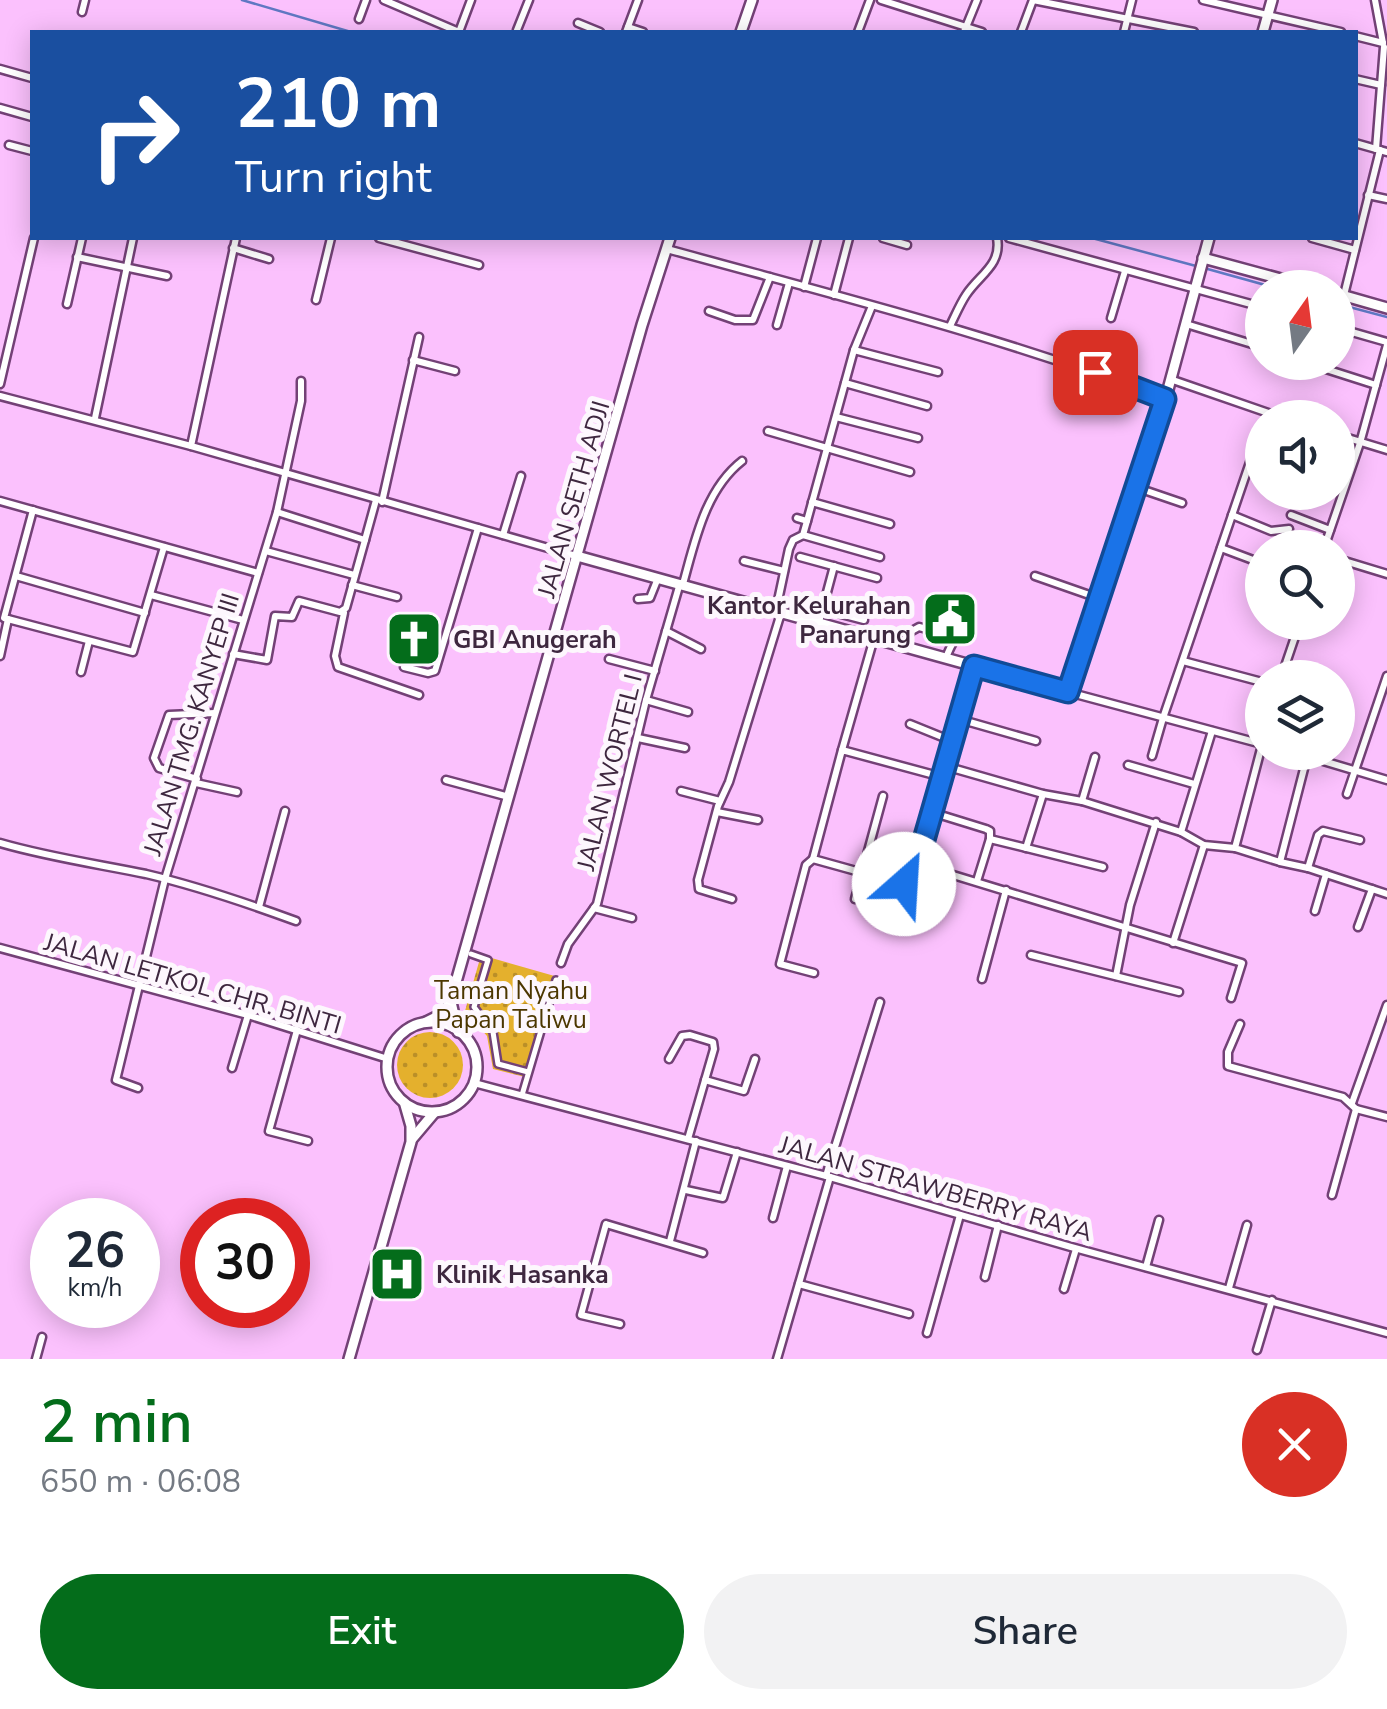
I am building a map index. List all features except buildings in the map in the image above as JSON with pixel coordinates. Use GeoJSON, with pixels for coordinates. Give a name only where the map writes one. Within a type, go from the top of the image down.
{"type":"FeatureCollection","features":[{"type":"Feature","properties":{"kind":"street"},"geometry":{"type":"LineString","coordinates":[[82,12],[85,0]]}},
{"type":"Feature","properties":{"kind":"street"},"geometry":{"type":"LineString","coordinates":[[359,19],[366,0]]}},
{"type":"Feature","properties":{"kind":"street"},"geometry":{"type":"LineString","coordinates":[[384,0],[453,30]]}},
{"type":"Feature","properties":{"kind":"street"},"geometry":{"type":"LineString","coordinates":[[459,30],[471,0]]}},
{"type":"Feature","properties":{"kind":"street"},"geometry":{"type":"LineString","coordinates":[[517,30],[529,0]]}},
{"type":"Feature","properties":{"kind":"street"},"geometry":{"type":"LineString","coordinates":[[627,30],[638,0]]}},
{"type":"Feature","properties":{"kind":"street"},"geometry":{"type":"LineString","coordinates":[[742,30],[752,0]]}},
{"type":"Feature","properties":{"kind":"street"},"geometry":{"type":"LineString","coordinates":[[859,30],[870,0]]}},
{"type":"Feature","properties":{"kind":"street"},"geometry":{"type":"LineString","coordinates":[[881,0],[965,30],[977,0]]}},
{"type":"Feature","properties":{"kind":"street"},"geometry":{"type":"LineString","coordinates":[[1022,30],[1033,0],[1185,30]]}},
{"type":"Feature","properties":{"kind":"street"},"geometry":{"type":"LineString","coordinates":[[1125,30],[1132,0]]}},
{"type":"Feature","properties":{"kind":"street"},"geometry":{"type":"LineString","coordinates":[[1202,0],[1332,30]]}},
{"type":"Feature","properties":{"kind":"street"},"geometry":{"type":"LineString","coordinates":[[1264,30],[1272,0]]}},
{"type":"Feature","properties":{"kind":"street"},"geometry":{"type":"LineString","coordinates":[[1358,234],[1381,150],[1384,45],[1376,0]]}},
{"type":"Feature","properties":{"kind":"street"},"geometry":{"type":"LineString","coordinates":[[578,23],[595,30]]}},
{"type":"Feature","properties":{"kind":"street"},"geometry":{"type":"LineString","coordinates":[[1358,37],[1384,45]]}},
{"type":"Feature","properties":{"kind":"street"},"geometry":{"type":"LineString","coordinates":[[0,69],[30,77]]}},
{"type":"Feature","properties":{"kind":"street"},"geometry":{"type":"LineString","coordinates":[[1358,81],[1381,85]]}},
{"type":"Feature","properties":{"kind":"street"},"geometry":{"type":"LineString","coordinates":[[0,108],[30,116]]}},
{"type":"Feature","properties":{"kind":"street"},"geometry":{"type":"LineString","coordinates":[[9,146],[30,151]]}},
{"type":"Feature","properties":{"kind":"street"},"geometry":{"type":"LineString","coordinates":[[1368,195],[1387,199]]}},
{"type":"Feature","properties":{"kind":"street"},"geometry":{"type":"LineString","coordinates":[[1358,207],[1364,209]]}},
{"type":"Feature","properties":{"kind":"street"},"geometry":{"type":"LineString","coordinates":[[0,384],[34,240]]}},
{"type":"Feature","properties":{"kind":"street"},"geometry":{"type":"LineString","coordinates":[[67,304],[81,240]]}},
{"type":"Feature","properties":{"kind":"street"},"geometry":{"type":"LineString","coordinates":[[94,418],[133,240]]}},
{"type":"Feature","properties":{"kind":"street"},"geometry":{"type":"LineString","coordinates":[[191,446],[235,240]]}},
{"type":"Feature","properties":{"kind":"street"},"geometry":{"type":"LineString","coordinates":[[316,300],[331,240]]}},
{"type":"Feature","properties":{"kind":"street"},"geometry":{"type":"LineString","coordinates":[[387,240],[479,264]]}},
{"type":"Feature","properties":{"kind":"street","name":"JALAN SETH ADJI"},"geometry":{"type":"LineString","coordinates":[[451,1002],[669,240]]}},
{"type":"Feature","properties":{"kind":"street"},"geometry":{"type":"LineString","coordinates":[[804,287],[816,240]]}},
{"type":"Feature","properties":{"kind":"street"},"geometry":{"type":"LineString","coordinates":[[834,295],[849,240]]}},
{"type":"Feature","properties":{"kind":"street"},"geometry":{"type":"LineString","coordinates":[[891,240],[906,244]]}},
{"type":"Feature","properties":{"kind":"street"},"geometry":{"type":"LineString","coordinates":[[950,326],[966,294],[993,265],[997,240]]}},
{"type":"Feature","properties":{"kind":"street"},"geometry":{"type":"LineString","coordinates":[[1016,240],[1245,303]]}},
{"type":"Feature","properties":{"kind":"street"},"geometry":{"type":"LineString","coordinates":[[1068,692],[1138,488],[1208,240]]}},
{"type":"Feature","properties":{"kind":"street"},"geometry":{"type":"LineString","coordinates":[[1319,240],[1354,250]]}},
{"type":"Feature","properties":{"kind":"street"},"geometry":{"type":"LineString","coordinates":[[1348,270],[1356,240]]}},
{"type":"Feature","properties":{"kind":"street"},"geometry":{"type":"LineString","coordinates":[[233,248],[269,258]]}},
{"type":"Feature","properties":{"kind":"street"},"geometry":{"type":"LineString","coordinates":[[667,249],[950,326],[1165,399]]}},
{"type":"Feature","properties":{"kind":"street"},"geometry":{"type":"LineString","coordinates":[[77,257],[167,276]]}},
{"type":"Feature","properties":{"kind":"street"},"geometry":{"type":"LineString","coordinates":[[1203,260],[1245,271]]}},
{"type":"Feature","properties":{"kind":"street"},"geometry":{"type":"LineString","coordinates":[[1111,318],[1125,271]]}},
{"type":"Feature","properties":{"kind":"street"},"geometry":{"type":"LineString","coordinates":[[709,311],[735,320],[753,320],[770,277]]}},
{"type":"Feature","properties":{"kind":"street"},"geometry":{"type":"LineString","coordinates":[[777,324],[789,282]]}},
{"type":"Feature","properties":{"kind":"street"},"geometry":{"type":"LineString","coordinates":[[1355,298],[1387,308]]}},
{"type":"Feature","properties":{"kind":"street"},"geometry":{"type":"LineString","coordinates":[[803,535],[854,350],[872,306]]}},
{"type":"Feature","properties":{"kind":"street"},"geometry":{"type":"LineString","coordinates":[[1184,324],[1245,342]]}},
{"type":"Feature","properties":{"kind":"street"},"geometry":{"type":"LineString","coordinates":[[1291,515],[1330,530],[1360,443],[1387,343],[1355,333]]}},
{"type":"Feature","properties":{"kind":"street"},"geometry":{"type":"LineString","coordinates":[[418,337],[379,501],[354,576],[335,656],[338,667],[419,695]]}},
{"type":"Feature","properties":{"kind":"street"},"geometry":{"type":"LineString","coordinates":[[854,350],[938,372]]}},
{"type":"Feature","properties":{"kind":"street"},"geometry":{"type":"LineString","coordinates":[[414,360],[455,371]]}},
{"type":"Feature","properties":{"kind":"street"},"geometry":{"type":"LineString","coordinates":[[1355,378],[1376,385]]}},
{"type":"Feature","properties":{"kind":"street"},"geometry":{"type":"LineString","coordinates":[[1170,379],[1245,407]]}},
{"type":"Feature","properties":{"kind":"street","name":"JALAN TMG. KANYEP III"},"geometry":{"type":"LineString","coordinates":[[138,1088],[116,1080],[137,986],[165,880],[277,512],[301,400],[301,381]]}},
{"type":"Feature","properties":{"kind":"street"},"geometry":{"type":"LineString","coordinates":[[846,383],[927,406]]}},
{"type":"Feature","properties":{"kind":"street"},"geometry":{"type":"LineString","coordinates":[[0,396],[94,418],[285,475],[1245,740]]}},
{"type":"Feature","properties":{"kind":"street"},"geometry":{"type":"LineString","coordinates":[[836,417],[918,438]]}},
{"type":"Feature","properties":{"kind":"street"},"geometry":{"type":"LineString","coordinates":[[768,431],[910,472]]}},
{"type":"Feature","properties":{"kind":"street"},"geometry":{"type":"LineString","coordinates":[[1355,441],[1387,450]]}},
{"type":"Feature","properties":{"kind":"street","name":"JALAN WORTEL I"},"geometry":{"type":"LineString","coordinates":[[562,962],[568,944],[594,908],[646,700],[710,502],[727,473],[742,461]]}},
{"type":"Feature","properties":{"kind":"street"},"geometry":{"type":"LineString","coordinates":[[504,535],[521,476]]}},
{"type":"Feature","properties":{"kind":"street"},"geometry":{"type":"LineString","coordinates":[[1152,756],[1245,477]]}},
{"type":"Feature","properties":{"kind":"street"},"geometry":{"type":"LineString","coordinates":[[1138,488],[1182,503]]}},
{"type":"Feature","properties":{"kind":"street"},"geometry":{"type":"LineString","coordinates":[[0,501],[258,573]]}},
{"type":"Feature","properties":{"kind":"street"},"geometry":{"type":"LineString","coordinates":[[812,502],[890,524]]}},
{"type":"Feature","properties":{"kind":"street"},"geometry":{"type":"LineString","coordinates":[[0,656],[4,618],[34,510]]}},
{"type":"Feature","properties":{"kind":"street"},"geometry":{"type":"LineString","coordinates":[[277,512],[365,540]]}},
{"type":"Feature","properties":{"kind":"street"},"geometry":{"type":"LineString","coordinates":[[1232,515],[1271,531],[1289,529]]}},
{"type":"Feature","properties":{"kind":"street"},"geometry":{"type":"LineString","coordinates":[[797,518],[807,521]]}},
{"type":"Feature","properties":{"kind":"street"},"geometry":{"type":"LineString","coordinates":[[404,667],[435,671],[478,528]]}},
{"type":"Feature","properties":{"kind":"street"},"geometry":{"type":"LineString","coordinates":[[732,900],[698,885],[716,812],[729,782],[779,611],[793,540],[803,535],[880,557]]}},
{"type":"Feature","properties":{"kind":"street"},"geometry":{"type":"LineString","coordinates":[[4,618],[133,652],[164,547]]}},
{"type":"Feature","properties":{"kind":"street"},"geometry":{"type":"LineString","coordinates":[[1221,548],[1245,557]]}},
{"type":"Feature","properties":{"kind":"street"},"geometry":{"type":"LineString","coordinates":[[266,551],[354,576]]}},
{"type":"Feature","properties":{"kind":"street"},"geometry":{"type":"LineString","coordinates":[[800,557],[877,578]]}},
{"type":"Feature","properties":{"kind":"street"},"geometry":{"type":"LineString","coordinates":[[744,561],[784,571]]}},
{"type":"Feature","properties":{"kind":"street"},"geometry":{"type":"LineString","coordinates":[[1355,564],[1387,574]]}},
{"type":"Feature","properties":{"kind":"street"},"geometry":{"type":"LineString","coordinates":[[819,622],[834,566]]}},
{"type":"Feature","properties":{"kind":"street"},"geometry":{"type":"LineString","coordinates":[[16,576],[145,613]]}},
{"type":"Feature","properties":{"kind":"street"},"geometry":{"type":"LineString","coordinates":[[1035,576],[1098,598]]}},
{"type":"Feature","properties":{"kind":"street"},"geometry":{"type":"LineString","coordinates":[[638,599],[650,598],[658,578]]}},
{"type":"Feature","properties":{"kind":"street"},"geometry":{"type":"LineString","coordinates":[[352,585],[397,597]]}},
{"type":"Feature","properties":{"kind":"street"},"geometry":{"type":"LineString","coordinates":[[151,595],[244,620]]}},
{"type":"Feature","properties":{"kind":"street"},"geometry":{"type":"LineString","coordinates":[[233,654],[267,660],[275,616],[292,618],[298,601],[344,613]]}},
{"type":"Feature","properties":{"kind":"street"},"geometry":{"type":"LineString","coordinates":[[822,609],[864,620]]}},
{"type":"Feature","properties":{"kind":"street"},"geometry":{"type":"LineString","coordinates":[[946,658],[969,610]]}},
{"type":"Feature","properties":{"kind":"street"},"geometry":{"type":"LineString","coordinates":[[905,646],[910,632],[919,627],[952,639]]}},
{"type":"Feature","properties":{"kind":"street"},"geometry":{"type":"LineString","coordinates":[[666,631],[701,649]]}},
{"type":"Feature","properties":{"kind":"street"},"geometry":{"type":"LineString","coordinates":[[814,974],[780,964],[874,638]]}},
{"type":"Feature","properties":{"kind":"street"},"geometry":{"type":"LineString","coordinates":[[81,672],[88,642]]}},
{"type":"Feature","properties":{"kind":"street"},"geometry":{"type":"LineString","coordinates":[[608,659],[655,672]]}},
{"type":"Feature","properties":{"kind":"street"},"geometry":{"type":"LineString","coordinates":[[1183,661],[1245,677]]}},
{"type":"Feature","properties":{"kind":"street"},"geometry":{"type":"LineString","coordinates":[[917,864],[974,666]]}},
{"type":"Feature","properties":{"kind":"street"},"geometry":{"type":"LineString","coordinates":[[1347,794],[1387,676]]}},
{"type":"Feature","properties":{"kind":"street"},"geometry":{"type":"LineString","coordinates":[[646,700],[688,712]]}},
{"type":"Feature","properties":{"kind":"street"},"geometry":{"type":"LineString","coordinates":[[215,713],[169,714],[154,758],[159,768],[237,792]]}},
{"type":"Feature","properties":{"kind":"street"},"geometry":{"type":"LineString","coordinates":[[959,719],[1036,741]]}},
{"type":"Feature","properties":{"kind":"street"},"geometry":{"type":"LineString","coordinates":[[910,724],[952,741]]}},
{"type":"Feature","properties":{"kind":"street"},"geometry":{"type":"LineString","coordinates":[[1181,832],[1212,731]]}},
{"type":"Feature","properties":{"kind":"street"},"geometry":{"type":"LineString","coordinates":[[638,738],[685,748]]}},
{"type":"Feature","properties":{"kind":"street"},"geometry":{"type":"LineString","coordinates":[[842,750],[942,777]]}},
{"type":"Feature","properties":{"kind":"street"},"geometry":{"type":"LineString","coordinates":[[1082,801],[1094,757]]}},
{"type":"Feature","properties":{"kind":"street"},"geometry":{"type":"LineString","coordinates":[[945,766],[1156,822],[1204,844],[1235,848],[1387,894]]}},
{"type":"Feature","properties":{"kind":"street"},"geometry":{"type":"LineString","coordinates":[[1128,766],[1194,784]]}},
{"type":"Feature","properties":{"kind":"street"},"geometry":{"type":"LineString","coordinates":[[1235,848],[1254,770]]}},
{"type":"Feature","properties":{"kind":"street"},"geometry":{"type":"LineString","coordinates":[[1280,862],[1304,770]]}},
{"type":"Feature","properties":{"kind":"street"},"geometry":{"type":"LineString","coordinates":[[1352,770],[1387,780]]}},
{"type":"Feature","properties":{"kind":"street"},"geometry":{"type":"LineString","coordinates":[[446,780],[509,797]]}},
{"type":"Feature","properties":{"kind":"street"},"geometry":{"type":"LineString","coordinates":[[681,791],[720,801]]}},
{"type":"Feature","properties":{"kind":"street"},"geometry":{"type":"LineString","coordinates":[[1026,848],[1042,794]]}},
{"type":"Feature","properties":{"kind":"street"},"geometry":{"type":"LineString","coordinates":[[855,899],[883,796]]}},
{"type":"Feature","properties":{"kind":"street"},"geometry":{"type":"LineString","coordinates":[[258,907],[285,811]]}},
{"type":"Feature","properties":{"kind":"street"},"geometry":{"type":"LineString","coordinates":[[716,812],[758,820]]}},
{"type":"Feature","properties":{"kind":"street"},"geometry":{"type":"LineString","coordinates":[[931,812],[990,832],[978,881]]}},
{"type":"Feature","properties":{"kind":"street"},"geometry":{"type":"LineString","coordinates":[[1116,976],[1156,822]]}},
{"type":"Feature","properties":{"kind":"street"},"geometry":{"type":"LineString","coordinates":[[1308,868],[1320,832],[1360,840]]}},
{"type":"Feature","properties":{"kind":"street"},"geometry":{"type":"LineString","coordinates":[[990,839],[1103,867]]}},
{"type":"Feature","properties":{"kind":"street"},"geometry":{"type":"LineString","coordinates":[[0,843],[165,880],[296,921]]}},
{"type":"Feature","properties":{"kind":"street"},"geometry":{"type":"LineString","coordinates":[[1173,943],[1204,844]]}},
{"type":"Feature","properties":{"kind":"street"},"geometry":{"type":"LineString","coordinates":[[813,859],[904,884]]}},
{"type":"Feature","properties":{"kind":"street"},"geometry":{"type":"LineString","coordinates":[[892,923],[909,862],[1242,963],[1230,998]]}},
{"type":"Feature","properties":{"kind":"street"},"geometry":{"type":"LineString","coordinates":[[1315,912],[1326,874]]}},
{"type":"Feature","properties":{"kind":"street"},"geometry":{"type":"LineString","coordinates":[[1358,927],[1372,889]]}},
{"type":"Feature","properties":{"kind":"street"},"geometry":{"type":"LineString","coordinates":[[982,979],[1006,890]]}},
{"type":"Feature","properties":{"kind":"street"},"geometry":{"type":"LineString","coordinates":[[594,908],[632,918]]}},
{"type":"Feature","properties":{"kind":"street","name":"JALAN LETKOL CHR. BINTI"},"geometry":{"type":"LineString","coordinates":[[0,948],[248,1015],[388,1058]]}},
{"type":"Feature","properties":{"kind":"street"},"geometry":{"type":"LineString","coordinates":[[471,954],[488,960],[474,1007],[493,1032],[498,1064],[528,1072]]}},
{"type":"Feature","properties":{"kind":"street"},"geometry":{"type":"LineString","coordinates":[[1031,956],[1180,992]]}},
{"type":"Feature","properties":{"kind":"street"},"geometry":{"type":"LineString","coordinates":[[522,1095],[556,980]]}},
{"type":"Feature","properties":{"kind":"street"},"geometry":{"type":"LineString","coordinates":[[349,1359],[411,1142],[404,1103],[388,1080],[388,1058],[402,1034],[437,1017],[451,1002]]}},
{"type":"Feature","properties":{"kind":"street"},"geometry":{"type":"LineString","coordinates":[[411,1142],[436,1112],[459,1102],[474,1082],[475,1055],[458,1032],[451,1002]]}},
{"type":"Feature","properties":{"kind":"street"},"geometry":{"type":"LineString","coordinates":[[777,1359],[880,1002]]}},
{"type":"Feature","properties":{"kind":"street"},"geometry":{"type":"LineString","coordinates":[[1332,1195],[1354,1106],[1387,1005]]}},
{"type":"Feature","properties":{"kind":"street"},"geometry":{"type":"LineString","coordinates":[[232,1068],[248,1015]]}},
{"type":"Feature","properties":{"kind":"street"},"geometry":{"type":"LineString","coordinates":[[424,1024],[438,1023],[458,1032]]}},
{"type":"Feature","properties":{"kind":"street"},"geometry":{"type":"LineString","coordinates":[[1240,1024],[1228,1052],[1228,1066],[1342,1097],[1354,1106],[1387,1117]]}},
{"type":"Feature","properties":{"kind":"street"},"geometry":{"type":"LineString","coordinates":[[297,1030],[269,1130],[308,1141]]}},
{"type":"Feature","properties":{"kind":"street"},"geometry":{"type":"LineString","coordinates":[[668,1059],[682,1036],[710,1040],[714,1049],[692,1140],[686,1190],[670,1242]]}},
{"type":"Feature","properties":{"kind":"street"},"geometry":{"type":"LineString","coordinates":[[705,1080],[744,1090],[755,1059]]}},
{"type":"Feature","properties":{"kind":"street","name":"JALAN STRAWBERRY RAYA"},"geometry":{"type":"LineString","coordinates":[[474,1082],[828,1176],[1076,1249],[1387,1333]]}},
{"type":"Feature","properties":{"kind":"street"},"geometry":{"type":"LineString","coordinates":[[404,1103],[436,1112]]}},
{"type":"Feature","properties":{"kind":"street"},"geometry":{"type":"LineString","coordinates":[[686,1190],[723,1198],[738,1152]]}},
{"type":"Feature","properties":{"kind":"street"},"geometry":{"type":"LineString","coordinates":[[773,1218],[788,1166]]}},
{"type":"Feature","properties":{"kind":"street"},"geometry":{"type":"LineString","coordinates":[[927,1333],[960,1215]]}},
{"type":"Feature","properties":{"kind":"street"},"geometry":{"type":"LineString","coordinates":[[1146,1267],[1159,1220]]}},
{"type":"Feature","properties":{"kind":"street"},"geometry":{"type":"LineString","coordinates":[[620,1324],[581,1315],[606,1224],[703,1253]]}},
{"type":"Feature","properties":{"kind":"street"},"geometry":{"type":"LineString","coordinates":[[985,1276],[998,1225]]}},
{"type":"Feature","properties":{"kind":"street"},"geometry":{"type":"LineString","coordinates":[[1229,1288],[1247,1225]]}},
{"type":"Feature","properties":{"kind":"street"},"geometry":{"type":"LineString","coordinates":[[1064,1289],[1076,1249]]}},
{"type":"Feature","properties":{"kind":"street"},"geometry":{"type":"LineString","coordinates":[[799,1284],[909,1314]]}},
{"type":"Feature","properties":{"kind":"street"},"geometry":{"type":"LineString","coordinates":[[1257,1350],[1272,1300]]}},
{"type":"Feature","properties":{"kind":"street"},"geometry":{"type":"LineString","coordinates":[[36,1359],[42,1337]]}},
{"type":"Feature","properties":{"kind":"green space","name":"Taman Nyahu Papan Taliwu"},"geometry":{"type":"Polygon","coordinates":[[[481,955],[558,977],[529,1078],[493,1069],[487,1036],[465,1011],[481,955]]]}},
{"type":"Feature","properties":{"kind":"green space"},"geometry":{"type":"Polygon","coordinates":[[[430,1032],[453,1042],[463,1065],[453,1088],[430,1098],[407,1088],[397,1065],[407,1042],[430,1032]]]}},
{"type":"Feature","properties":{"kind":"waterway"},"geometry":{"type":"LineString","coordinates":[[242,0],[344,30]]}},
{"type":"Feature","properties":{"kind":"waterway"},"geometry":{"type":"LineString","coordinates":[[1264,12],[1267,0]]}},
{"type":"Feature","properties":{"kind":"waterway"},"geometry":{"type":"LineString","coordinates":[[1099,240],[1196,266]]}},
{"type":"Feature","properties":{"kind":"waterway"},"geometry":{"type":"LineString","coordinates":[[1204,268],[1245,279]]}},
{"type":"Feature","properties":{"kind":"waterway"},"geometry":{"type":"LineString","coordinates":[[1355,309],[1387,317]]}},
{"type":"Feature","properties":{"kind":"place","name":"Kantor Kelurahan Panarung"},"geometry":{"type":"Point","coordinates":[950,619]}},
{"type":"Feature","properties":{"kind":"place","name":"GBI Anugerah"},"geometry":{"type":"Point","coordinates":[414,639]}},
{"type":"Feature","properties":{"kind":"place","name":"Klinik Hasanka"},"geometry":{"type":"Point","coordinates":[397,1274]}},
{"type":"Feature","properties":{"kind":"route"},"geometry":{"type":"LineString","coordinates":[[904,884],[909,862],[917,864],[974,666],[1068,692],[1165,399],[1095,372]]}}]}
